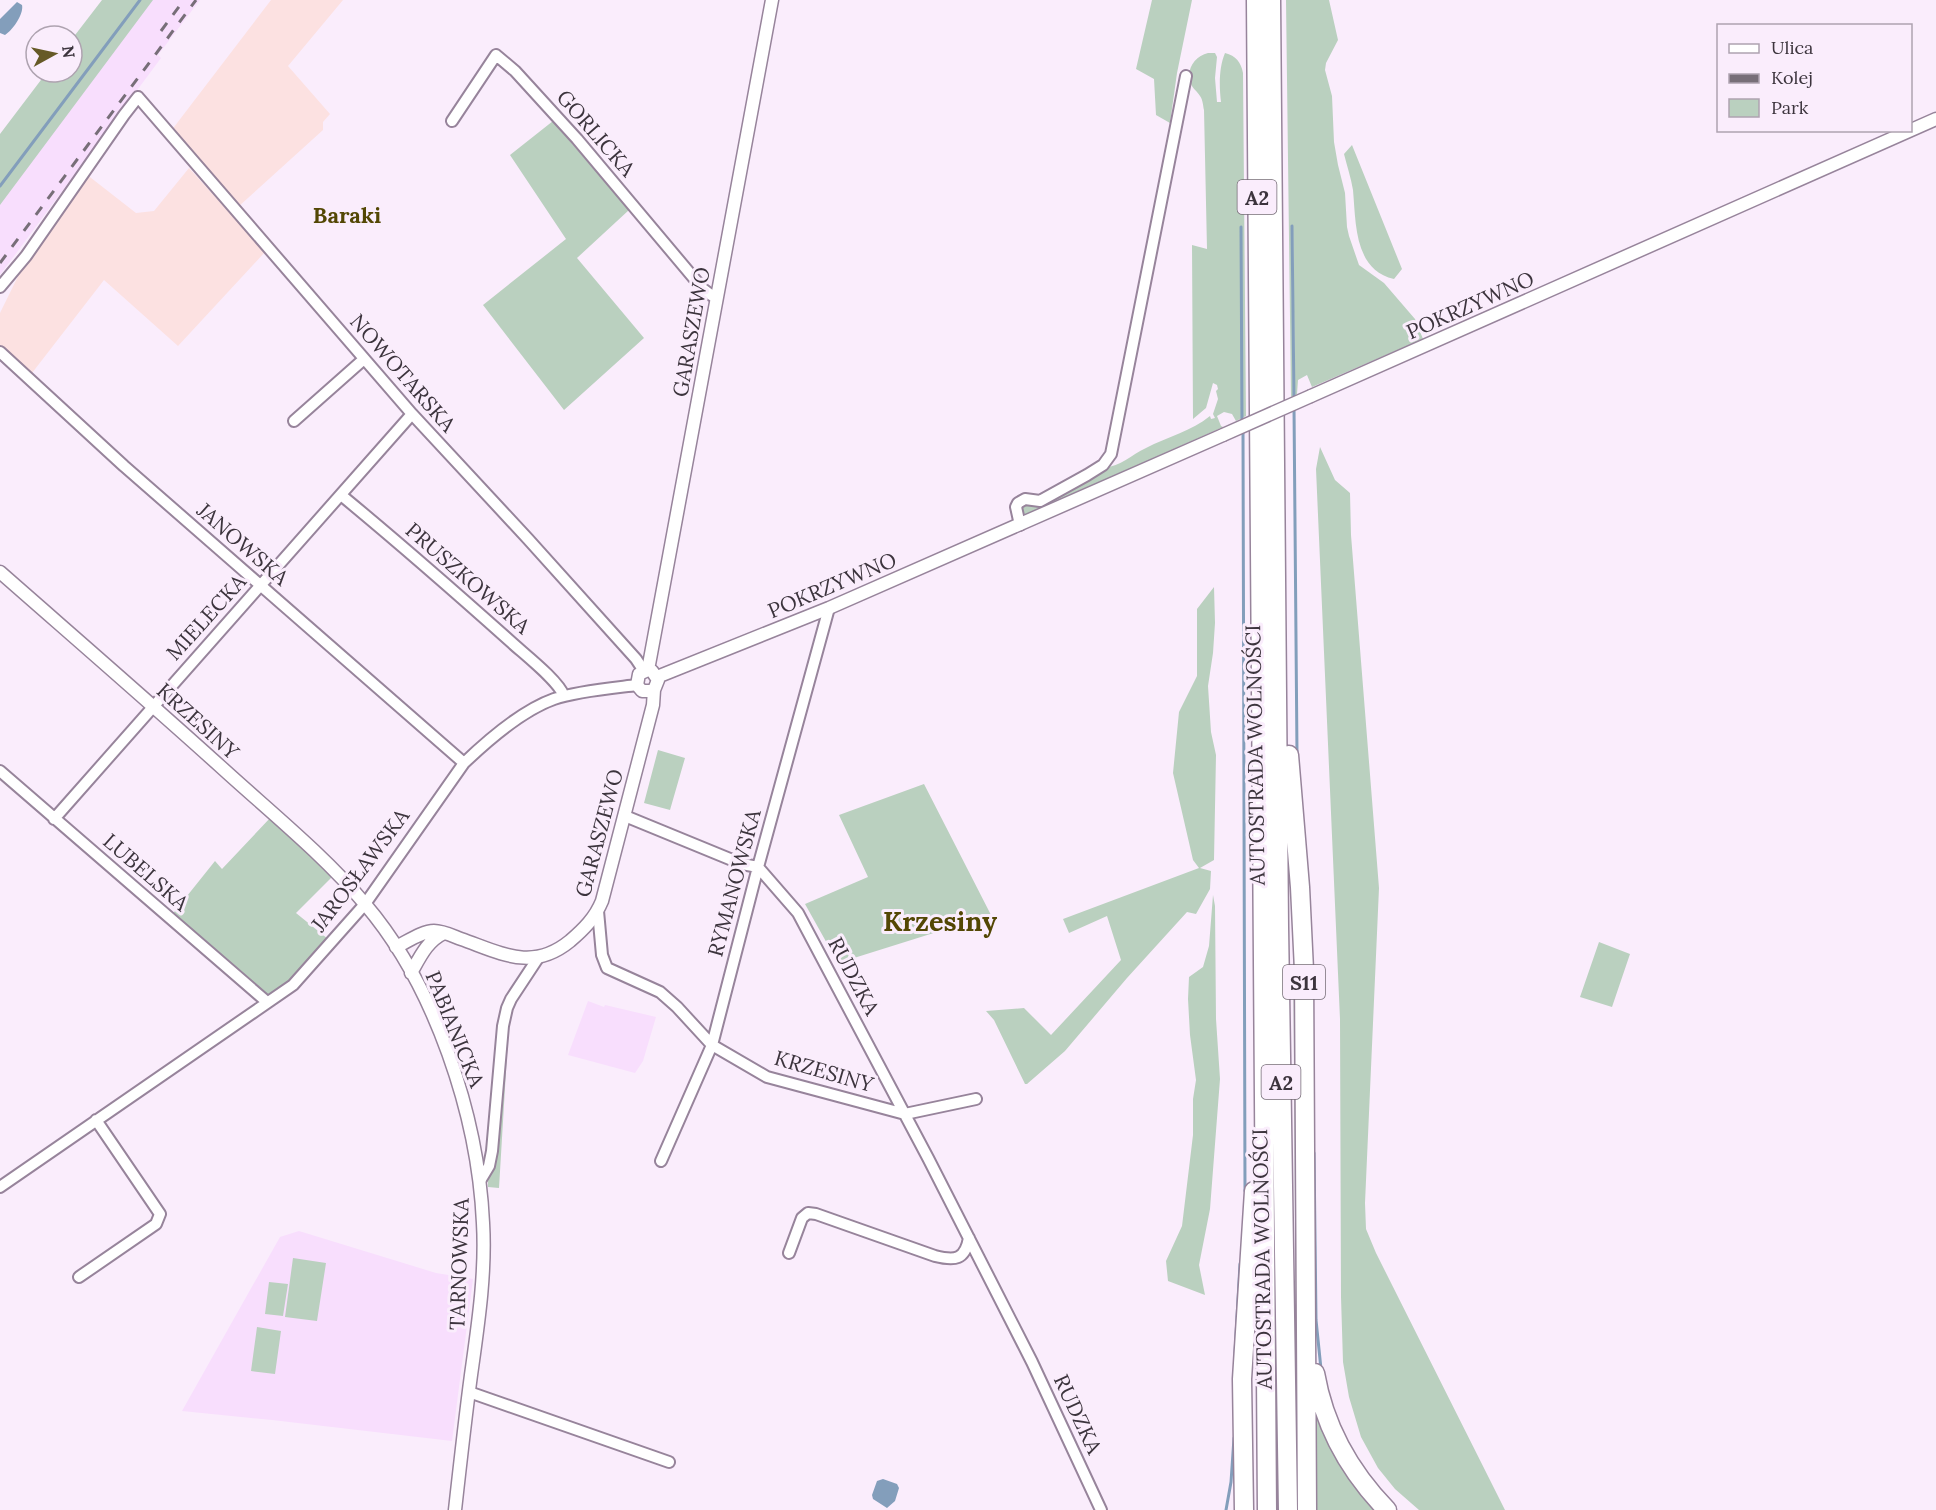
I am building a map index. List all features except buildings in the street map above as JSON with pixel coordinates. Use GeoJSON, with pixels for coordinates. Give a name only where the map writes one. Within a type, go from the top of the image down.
{"type":"FeatureCollection","features":[{"type":"Feature","properties":{"kind":"highway","name":"AUTOSTRADA WOLNOŚCI"},"geometry":{"type":"LineString","coordinates":[[1256,0],[1267,1510]]}},
{"type":"Feature","properties":{"kind":"highway","name":"AUTOSTRADA WOLNOŚCI"},"geometry":{"type":"LineString","coordinates":[[1271,0],[1276,655],[1288,1510]]}},
{"type":"Feature","properties":{"kind":"highway","name":"S11"},"geometry":{"type":"LineString","coordinates":[[1276,655],[1288,735],[1303,927],[1307,1510]]}},
{"type":"Feature","properties":{"kind":"highway"},"geometry":{"type":"LineString","coordinates":[[1233,1510],[1237,1493],[1242,1430],[1245,1320],[1256,1145],[1265,1072]]}},
{"type":"Feature","properties":{"kind":"highway"},"geometry":{"type":"LineString","coordinates":[[1307,1311],[1315,1376],[1330,1426],[1365,1485],[1387,1510]]}},
{"type":"Feature","properties":{"kind":"highway"},"geometry":{"type":"LineString","coordinates":[[1242,1430],[1244,1510]]}},
{"type":"Feature","properties":{"kind":"street","name":"GARASZEWO"},"geometry":{"type":"LineString","coordinates":[[650,673],[772,0]]}},
{"type":"Feature","properties":{"kind":"street","name":"GORLICKA"},"geometry":{"type":"LineString","coordinates":[[452,121],[496,55],[591,155],[703,289],[717,298]]}},
{"type":"Feature","properties":{"kind":"street"},"geometry":{"type":"LineString","coordinates":[[1020,525],[1016,507],[1018,503],[1026,499],[1040,501],[1098,469],[1111,454],[1186,76]]}},
{"type":"Feature","properties":{"kind":"street","name":"NOWOTARSKA"},"geometry":{"type":"LineString","coordinates":[[0,287],[26,256],[138,97],[412,414],[650,673]]}},
{"type":"Feature","properties":{"kind":"street","name":"POKRZYWNO"},"geometry":{"type":"LineString","coordinates":[[1912,130],[1936,119]]}},
{"type":"Feature","properties":{"kind":"street","name":"POKRZYWNO"},"geometry":{"type":"LineString","coordinates":[[650,673],[829,609],[1907,132]]}},
{"type":"Feature","properties":{"kind":"street","name":"JANOWSKA"},"geometry":{"type":"LineString","coordinates":[[0,352],[124,466],[464,763]]}},
{"type":"Feature","properties":{"kind":"street"},"geometry":{"type":"LineString","coordinates":[[294,421],[364,359]]}},
{"type":"Feature","properties":{"kind":"street","name":"MIELECKA"},"geometry":{"type":"LineString","coordinates":[[54,819],[412,414]]}},
{"type":"Feature","properties":{"kind":"street","name":"PRUSZKOWSKA"},"geometry":{"type":"LineString","coordinates":[[340,495],[402,545],[522,652],[560,687],[564,696]]}},
{"type":"Feature","properties":{"kind":"street","name":"KRZESINY"},"geometry":{"type":"LineString","coordinates":[[0,572],[153,706],[342,879],[365,904]]}},
{"type":"Feature","properties":{"kind":"street","name":"RYMANOWSKA"},"geometry":{"type":"LineString","coordinates":[[661,1161],[712,1045],[829,609]]}},
{"type":"Feature","properties":{"kind":"street"},"geometry":{"type":"LineString","coordinates":[[650,673],[658,684],[654,690],[646,692],[637,685],[637,677],[650,673]]}},
{"type":"Feature","properties":{"kind":"street","name":"JAROSŁAWSKA"},"geometry":{"type":"LineString","coordinates":[[0,1187],[293,984],[365,904],[464,763],[479,748],[545,703],[564,696],[637,685]]}},
{"type":"Feature","properties":{"kind":"street","name":"GARASZEWO"},"geometry":{"type":"LineString","coordinates":[[538,958],[558,950],[569,942],[598,911],[625,816],[653,705],[654,690]]}},
{"type":"Feature","properties":{"kind":"street","name":"LUBELSKA"},"geometry":{"type":"LineString","coordinates":[[0,771],[267,1002]]}},
{"type":"Feature","properties":{"kind":"street"},"geometry":{"type":"LineString","coordinates":[[625,816],[742,864],[758,867]]}},
{"type":"Feature","properties":{"kind":"street","name":"RUDZKA"},"geometry":{"type":"LineString","coordinates":[[758,867],[798,913],[905,1114],[1032,1362],[1101,1510]]}},
{"type":"Feature","properties":{"kind":"street","name":"PABIANICKA"},"geometry":{"type":"LineString","coordinates":[[365,904],[396,947],[430,1011],[457,1077],[472,1132],[480,1182]]}},
{"type":"Feature","properties":{"kind":"street","name":"KRZESINY"},"geometry":{"type":"LineString","coordinates":[[598,911],[602,955],[607,968],[660,992],[712,1045],[767,1077],[905,1114]]}},
{"type":"Feature","properties":{"kind":"street"},"geometry":{"type":"LineString","coordinates":[[396,947],[435,931],[508,955],[538,958]]}},
{"type":"Feature","properties":{"kind":"street"},"geometry":{"type":"LineString","coordinates":[[411,973],[429,943],[444,933]]}},
{"type":"Feature","properties":{"kind":"street","name":"TARNOWSKA"},"geometry":{"type":"LineString","coordinates":[[455,1510],[481,1292],[483,1223],[480,1182],[489,1166],[492,1151],[503,1026],[507,1008],[538,958]]}},
{"type":"Feature","properties":{"kind":"street"},"geometry":{"type":"LineString","coordinates":[[905,1114],[976,1099]]}},
{"type":"Feature","properties":{"kind":"street"},"geometry":{"type":"LineString","coordinates":[[79,1277],[156,1224],[160,1214],[96,1120]]}},
{"type":"Feature","properties":{"kind":"street"},"geometry":{"type":"LineString","coordinates":[[789,1253],[802,1218],[808,1213],[951,1260],[961,1256],[967,1248],[969,1238]]}},
{"type":"Feature","properties":{"kind":"street"},"geometry":{"type":"LineString","coordinates":[[469,1392],[669,1462]]}},
{"type":"Feature","properties":{"kind":"shaded area"},"geometry":{"type":"Polygon","coordinates":[[[150,0],[200,0],[158,55],[161,58],[0,275],[0,204],[150,0]]]}},
{"type":"Feature","properties":{"kind":"shaded area"},"geometry":{"type":"Polygon","coordinates":[[[271,0],[343,0],[288,66],[330,114],[323,122],[323,130],[238,207],[171,131],[271,0]]]}},
{"type":"Feature","properties":{"kind":"shaded area"},"geometry":{"type":"Polygon","coordinates":[[[189,168],[265,252],[178,346],[104,280],[32,373],[0,345],[0,313],[29,254],[86,174],[136,213],[154,211],[189,168]]]}},
{"type":"Feature","properties":{"kind":"shaded area"},"geometry":{"type":"Polygon","coordinates":[[[588,1001],[604,1007],[605,1005],[656,1017],[643,1061],[635,1073],[568,1055],[588,1001]]]}},
{"type":"Feature","properties":{"kind":"shaded area"},"geometry":{"type":"Polygon","coordinates":[[[299,1231],[436,1273],[473,1279],[452,1441],[182,1411],[280,1237],[299,1231]]]}},
{"type":"Feature","properties":{"kind":"green space"},"geometry":{"type":"Polygon","coordinates":[[[102,0],[153,0],[0,205],[0,134],[38,84],[84,84],[84,24],[102,0]]]}},
{"type":"Feature","properties":{"kind":"green space"},"geometry":{"type":"Polygon","coordinates":[[[1152,0],[1192,0],[1177,73],[1170,123],[1156,115],[1154,79],[1136,69],[1152,0]]]}},
{"type":"Feature","properties":{"kind":"green space"},"geometry":{"type":"Polygon","coordinates":[[[1286,0],[1329,0],[1338,40],[1326,63],[1325,70],[1332,96],[1334,142],[1345,193],[1349,236],[1359,265],[1384,283],[1415,319],[1423,339],[1312,387],[1307,375],[1298,380],[1295,395],[1293,226],[1291,226],[1293,396],[1291,397],[1286,0]]]}},
{"type":"Feature","properties":{"kind":"green space"},"geometry":{"type":"Polygon","coordinates":[[[1208,53],[1215,53],[1217,57],[1215,78],[1217,102],[1221,102],[1220,77],[1225,53],[1237,60],[1243,73],[1246,416],[1236,421],[1232,414],[1224,412],[1217,416],[1223,427],[1023,516],[1020,507],[1104,468],[1121,463],[1146,448],[1195,426],[1210,416],[1211,419],[1215,418],[1213,414],[1218,399],[1216,391],[1218,389],[1213,383],[1206,408],[1193,419],[1192,245],[1207,249],[1204,110],[1201,98],[1191,84],[1189,74],[1195,60],[1208,53]]]}},
{"type":"Feature","properties":{"kind":"green space"},"geometry":{"type":"Polygon","coordinates":[[[553,121],[629,210],[577,258],[644,338],[564,410],[483,305],[566,239],[510,155],[553,121]]]}},
{"type":"Feature","properties":{"kind":"green space"},"geometry":{"type":"Polygon","coordinates":[[[1352,145],[1402,269],[1394,279],[1381,274],[1371,266],[1360,244],[1353,190],[1344,154],[1352,145]]]}},
{"type":"Feature","properties":{"kind":"green space"},"geometry":{"type":"Polygon","coordinates":[[[1320,447],[1335,480],[1350,493],[1351,535],[1379,888],[1365,1203],[1366,1229],[1505,1510],[1419,1510],[1395,1489],[1378,1468],[1361,1437],[1349,1397],[1343,1362],[1341,1297],[1340,1019],[1316,469],[1320,447]]]}},
{"type":"Feature","properties":{"kind":"green space"},"geometry":{"type":"Polygon","coordinates":[[[1214,587],[1215,623],[1208,686],[1211,732],[1216,755],[1214,860],[1200,868],[1211,871],[1210,889],[1196,914],[1187,912],[1065,1051],[1025,1084],[994,1020],[986,1011],[1024,1008],[1051,1035],[1121,960],[1107,916],[1069,933],[1063,919],[1199,868],[1193,860],[1173,773],[1179,712],[1197,676],[1197,609],[1214,587]]]}},
{"type":"Feature","properties":{"kind":"green space"},"geometry":{"type":"Polygon","coordinates":[[[658,750],[685,758],[670,810],[644,803],[658,750]]]}},
{"type":"Feature","properties":{"kind":"green space"},"geometry":{"type":"Polygon","coordinates":[[[924,784],[991,915],[838,963],[805,904],[868,877],[839,815],[924,784]]]}},
{"type":"Feature","properties":{"kind":"green space"},"geometry":{"type":"Polygon","coordinates":[[[271,817],[335,874],[296,913],[328,939],[291,982],[267,1001],[171,916],[215,861],[222,869],[271,817]]]}},
{"type":"Feature","properties":{"kind":"green space"},"geometry":{"type":"Polygon","coordinates":[[[1213,895],[1220,1079],[1210,1209],[1199,1265],[1205,1295],[1168,1281],[1166,1261],[1182,1226],[1193,1135],[1193,1099],[1196,1080],[1190,1035],[1189,977],[1203,967],[1209,946],[1213,895]]]}},
{"type":"Feature","properties":{"kind":"green space"},"geometry":{"type":"Polygon","coordinates":[[[1298,928],[1304,1510],[1297,1510],[1293,929],[1298,928]]]}},
{"type":"Feature","properties":{"kind":"green space"},"geometry":{"type":"Polygon","coordinates":[[[1599,942],[1630,954],[1612,1007],[1580,997],[1599,942]]]}},
{"type":"Feature","properties":{"kind":"green space"},"geometry":{"type":"Polygon","coordinates":[[[536,967],[517,996],[509,1021],[499,1188],[488,1187],[495,1155],[509,1013],[517,995],[536,967]]]}},
{"type":"Feature","properties":{"kind":"green space"},"geometry":{"type":"Polygon","coordinates":[[[293,1258],[326,1263],[317,1321],[285,1317],[293,1258]]]}},
{"type":"Feature","properties":{"kind":"green space"},"geometry":{"type":"Polygon","coordinates":[[[269,1282],[288,1284],[283,1316],[265,1314],[269,1282]]]}},
{"type":"Feature","properties":{"kind":"green space"},"geometry":{"type":"Polygon","coordinates":[[[257,1327],[281,1331],[275,1374],[251,1371],[257,1327]]]}},
{"type":"Feature","properties":{"kind":"green space"},"geometry":{"type":"Polygon","coordinates":[[[1311,1379],[1382,1510],[1311,1510],[1311,1379]]]}},
{"type":"Feature","properties":{"kind":"water"},"geometry":{"type":"Polygon","coordinates":[[[17,2],[22,5],[22,9],[17,22],[5,35],[0,33],[0,19],[17,2]]]}},
{"type":"Feature","properties":{"kind":"water"},"geometry":{"type":"Polygon","coordinates":[[[883,1479],[897,1484],[899,1488],[895,1501],[887,1508],[873,1499],[872,1495],[877,1481],[883,1479]]]}},
{"type":"Feature","properties":{"kind":"waterway"},"geometry":{"type":"LineString","coordinates":[[0,186],[140,0]]}},
{"type":"Feature","properties":{"kind":"waterway"},"geometry":{"type":"LineString","coordinates":[[1292,226],[1294,400]]}},
{"type":"Feature","properties":{"kind":"waterway"},"geometry":{"type":"LineString","coordinates":[[1241,227],[1242,423]]}},
{"type":"Feature","properties":{"kind":"waterway"},"geometry":{"type":"LineString","coordinates":[[1294,407],[1297,754]]}},
{"type":"Feature","properties":{"kind":"waterway"},"geometry":{"type":"LineString","coordinates":[[1243,430],[1245,1191]]}},
{"type":"Feature","properties":{"kind":"waterway"},"geometry":{"type":"LineString","coordinates":[[1314,1153],[1316,1320],[1321,1369]]}},
{"type":"Feature","properties":{"kind":"waterway"},"geometry":{"type":"LineString","coordinates":[[1235,1353],[1240,1264]]}},
{"type":"Feature","properties":{"kind":"waterway"},"geometry":{"type":"LineString","coordinates":[[1226,1510],[1231,1482],[1234,1438]]}},
{"type":"Feature","properties":{"kind":"railway"},"geometry":{"type":"LineString","coordinates":[[161,31],[184,0]]}},
{"type":"Feature","properties":{"kind":"railway"},"geometry":{"type":"LineString","coordinates":[[0,263],[196,0]]}},
{"type":"Feature","properties":{"kind":"district","name":"Baraki"},"geometry":{"type":"Point","coordinates":[347,215]}},
{"type":"Feature","properties":{"kind":"district","name":"Krzesiny"},"geometry":{"type":"Point","coordinates":[940,921]}}]}
